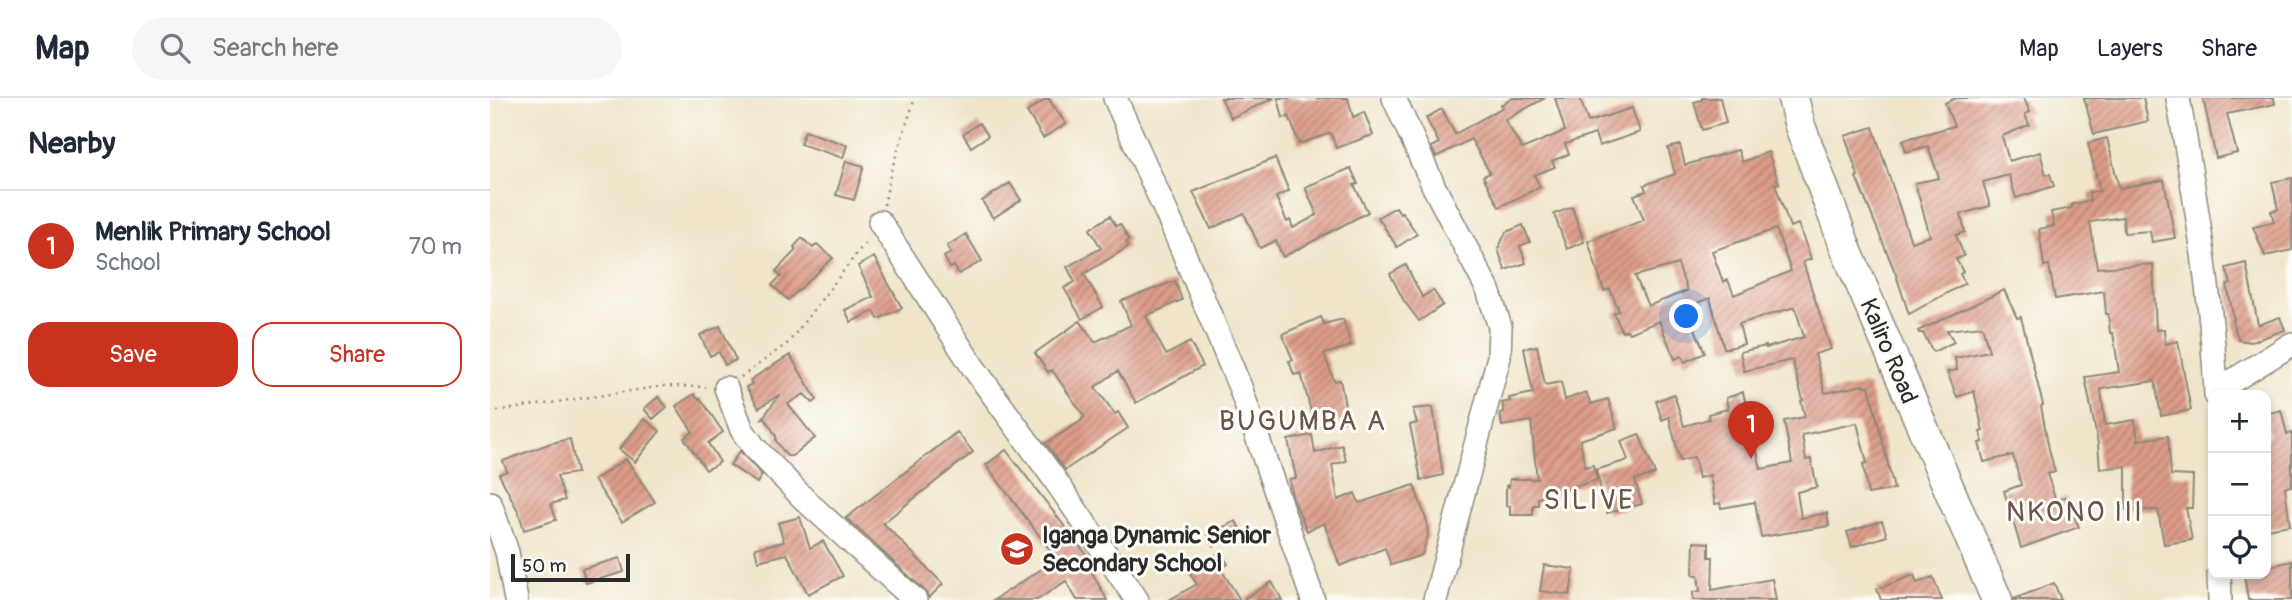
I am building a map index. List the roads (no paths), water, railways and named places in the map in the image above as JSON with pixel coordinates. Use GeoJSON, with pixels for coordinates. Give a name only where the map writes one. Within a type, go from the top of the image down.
{"type":"FeatureCollection","features":[{"type":"Feature","properties":{"kind":"main road","name":"Kaliro Road"},"geometry":{"type":"LineString","coordinates":[[1793,98],[1800,126],[1847,254],[1997,600]]}},
{"type":"Feature","properties":{"kind":"street"},"geometry":{"type":"LineString","coordinates":[[1115,98],[1240,387],[1313,600]]}},
{"type":"Feature","properties":{"kind":"street"},"geometry":{"type":"LineString","coordinates":[[1394,98],[1434,187],[1488,290],[1500,327],[1499,358],[1435,600]]}},
{"type":"Feature","properties":{"kind":"street"},"geometry":{"type":"LineString","coordinates":[[2178,98],[2191,171],[2216,390]]}},
{"type":"Feature","properties":{"kind":"street"},"geometry":{"type":"LineString","coordinates":[[880,222],[973,367],[1053,477],[1137,600]]}},
{"type":"Feature","properties":{"kind":"street"},"geometry":{"type":"LineString","coordinates":[[2221,390],[2292,344]]}},
{"type":"Feature","properties":{"kind":"street"},"geometry":{"type":"LineString","coordinates":[[726,388],[742,430],[754,447],[806,501],[915,600]]}},
{"type":"Feature","properties":{"kind":"street"},"geometry":{"type":"LineString","coordinates":[[490,503],[507,552],[516,600]]}},
{"type":"Feature","properties":{"kind":"street"},"geometry":{"type":"LineString","coordinates":[[2219,579],[2220,600]]}},
{"type":"Feature","properties":{"kind":"place","name":"Menlik Primary School"},"geometry":{"type":"Point","coordinates":[1751,459]}},
{"type":"Feature","properties":{"kind":"place","name":"Iganga Dynamic Senior Secondary School"},"geometry":{"type":"Point","coordinates":[1017,549]}},
{"type":"Feature","properties":{"kind":"district","name":"BUGUMBA A"},"geometry":{"type":"Point","coordinates":[1303,420]}},
{"type":"Feature","properties":{"kind":"district","name":"SILIVE"},"geometry":{"type":"Point","coordinates":[1589,499]}},
{"type":"Feature","properties":{"kind":"district","name":"NKONO III"},"geometry":{"type":"Point","coordinates":[2075,511]}}]}
